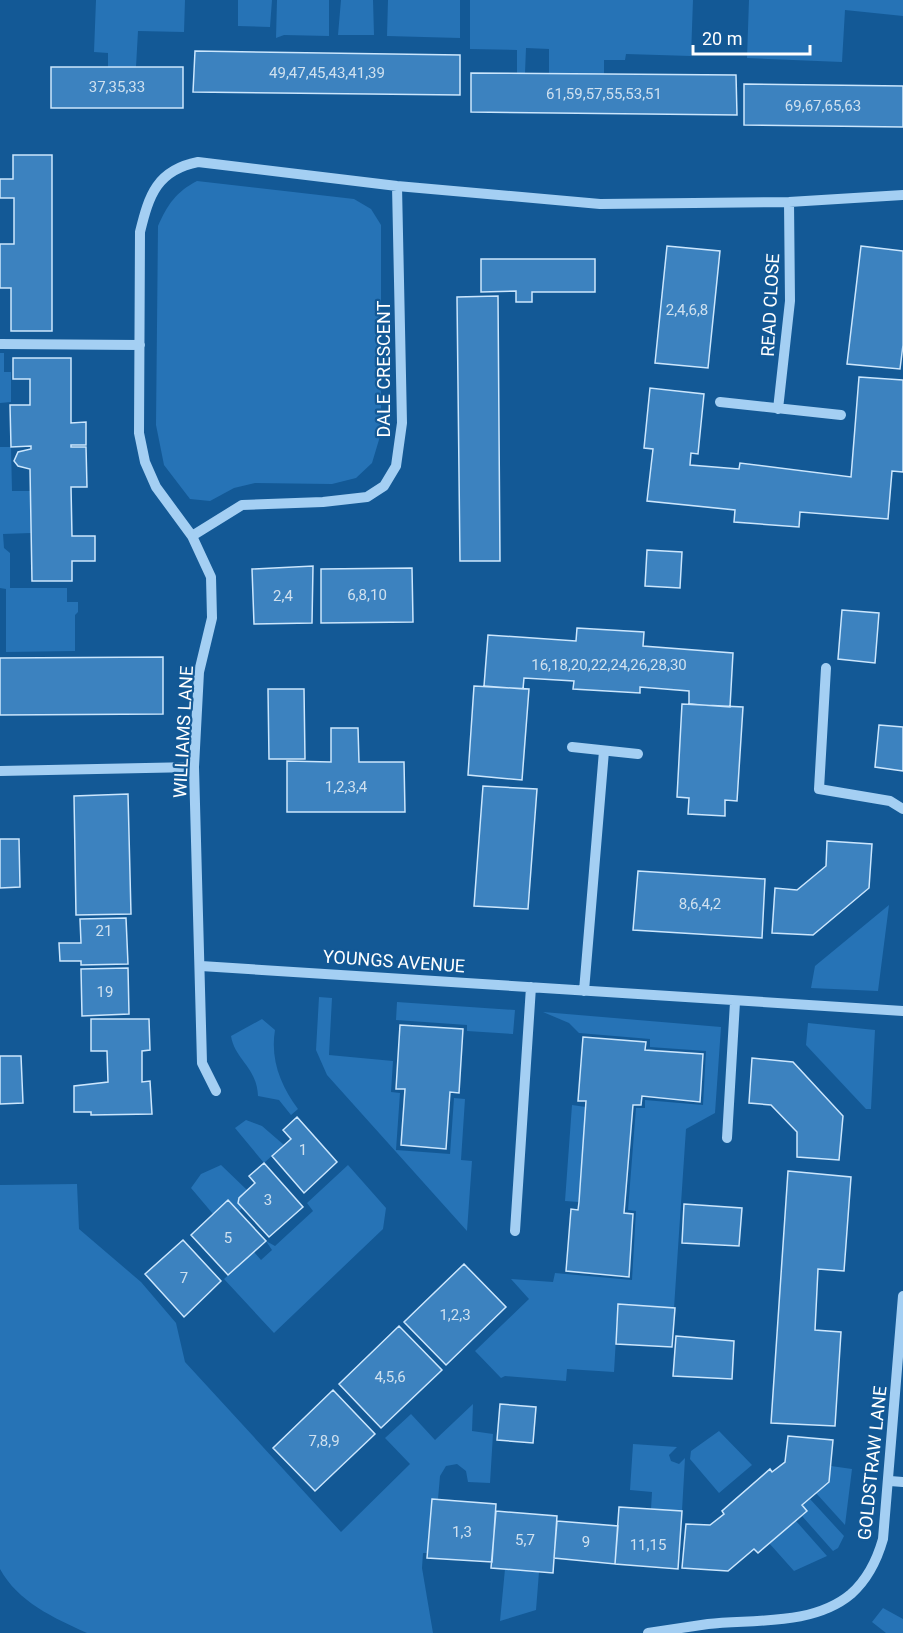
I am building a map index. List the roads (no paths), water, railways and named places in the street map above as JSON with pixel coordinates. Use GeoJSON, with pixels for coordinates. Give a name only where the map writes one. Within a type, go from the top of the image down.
{"type":"FeatureCollection","features":[{"type":"Feature","properties":{"kind":"street","name":"WILLIAMS LANE"},"geometry":{"type":"LineString","coordinates":[[216,1091],[202,1063],[194,767],[199,672],[212,618],[211,577],[192,536],[156,487],[145,462],[139,433],[140,232],[147,201],[162,181],[178,166],[198,162],[397,186]]}},
{"type":"Feature","properties":{"kind":"street"},"geometry":{"type":"LineString","coordinates":[[397,186],[600,204],[789,202],[903,195]]}},
{"type":"Feature","properties":{"kind":"street","name":"DALE CRESCENT"},"geometry":{"type":"LineString","coordinates":[[192,536],[242,505],[323,502],[367,497],[384,486],[396,466],[402,423],[397,186]]}},
{"type":"Feature","properties":{"kind":"street","name":"READ CLOSE"},"geometry":{"type":"LineString","coordinates":[[778,409],[790,301],[789,202]]}},
{"type":"Feature","properties":{"kind":"street"},"geometry":{"type":"LineString","coordinates":[[0,344],[140,345]]}},
{"type":"Feature","properties":{"kind":"street"},"geometry":{"type":"LineString","coordinates":[[720,402],[841,415]]}},
{"type":"Feature","properties":{"kind":"street"},"geometry":{"type":"LineString","coordinates":[[825,668],[819,789],[890,801],[903,809]]}},
{"type":"Feature","properties":{"kind":"street"},"geometry":{"type":"LineString","coordinates":[[572,747],[638,754]]}},
{"type":"Feature","properties":{"kind":"street"},"geometry":{"type":"LineString","coordinates":[[584,991],[604,751]]}},
{"type":"Feature","properties":{"kind":"street"},"geometry":{"type":"LineString","coordinates":[[0,771],[194,767]]}},
{"type":"Feature","properties":{"kind":"street","name":"YOUNGS AVENUE"},"geometry":{"type":"LineString","coordinates":[[201,966],[903,1011]]}},
{"type":"Feature","properties":{"kind":"street"},"geometry":{"type":"LineString","coordinates":[[515,1231],[531,987]]}},
{"type":"Feature","properties":{"kind":"street"},"geometry":{"type":"LineString","coordinates":[[727,1138],[735,1002]]}},
{"type":"Feature","properties":{"kind":"street","name":"GOLDSTRAW LANE"},"geometry":{"type":"LineString","coordinates":[[648,1633],[801,1616],[831,1606],[851,1594],[877,1561],[883,1539],[890,1481],[903,1296]]}},
{"type":"Feature","properties":{"kind":"street"},"geometry":{"type":"LineString","coordinates":[[890,1481],[903,1482]]}}]}
